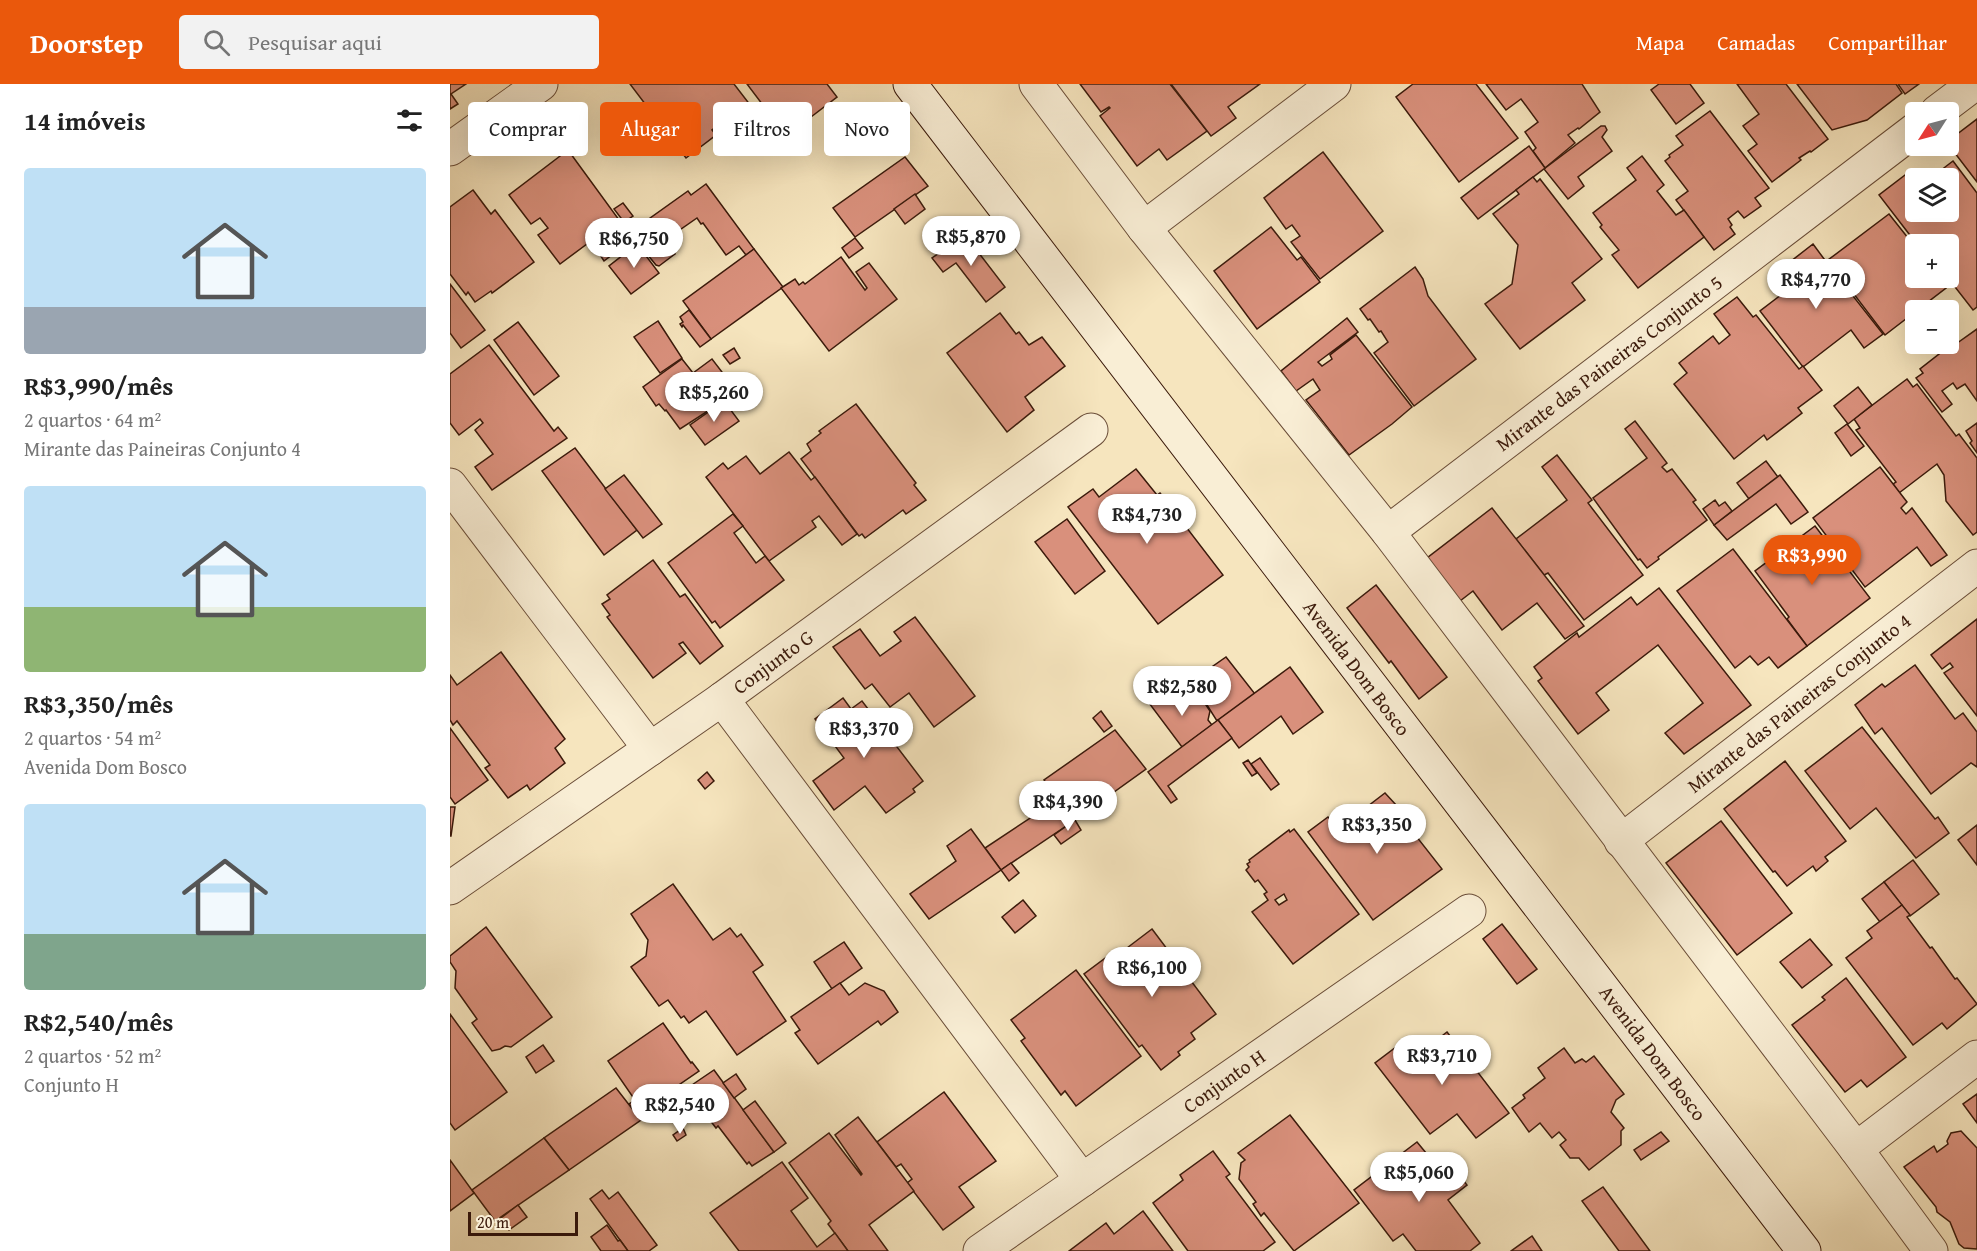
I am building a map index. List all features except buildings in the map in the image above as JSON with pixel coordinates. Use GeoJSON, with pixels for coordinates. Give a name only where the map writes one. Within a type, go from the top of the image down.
{"type":"FeatureCollection","features":[{"type":"Feature","properties":{"kind":"street"},"geometry":{"type":"LineString","coordinates":[[450,149],[541,84]]}},
{"type":"Feature","properties":{"kind":"street","name":"Avenida Dom Bosco"},"geometry":{"type":"LineString","coordinates":[[910,84],[1804,1251]]}},
{"type":"Feature","properties":{"kind":"street"},"geometry":{"type":"LineString","coordinates":[[1036,84],[1144,228],[1388,532],[1931,1251]]}},
{"type":"Feature","properties":{"kind":"street"},"geometry":{"type":"LineString","coordinates":[[1144,228],[1334,84]]}},
{"type":"Feature","properties":{"kind":"street"},"geometry":{"type":"LineString","coordinates":[[1950,102],[1974,84]]}},
{"type":"Feature","properties":{"kind":"street","name":"Mirante das Paineiras Conjunto 5"},"geometry":{"type":"LineString","coordinates":[[1388,532],[1905,137]]}},
{"type":"Feature","properties":{"kind":"street","name":"Conjunto G"},"geometry":{"type":"LineString","coordinates":[[450,888],[722,699],[1091,430]]}},
{"type":"Feature","properties":{"kind":"street"},"geometry":{"type":"LineString","coordinates":[[450,485],[650,749]]}},
{"type":"Feature","properties":{"kind":"street","name":"Mirante das Paineiras Conjunto 4"},"geometry":{"type":"LineString","coordinates":[[1621,841],[1977,566]]}},
{"type":"Feature","properties":{"kind":"street"},"geometry":{"type":"LineString","coordinates":[[722,699],[1082,1180]]}},
{"type":"Feature","properties":{"kind":"street","name":"Conjunto H"},"geometry":{"type":"LineString","coordinates":[[980,1251],[1469,911]]}},
{"type":"Feature","properties":{"kind":"street"},"geometry":{"type":"LineString","coordinates":[[1856,1149],[1977,1057]]}}]}
